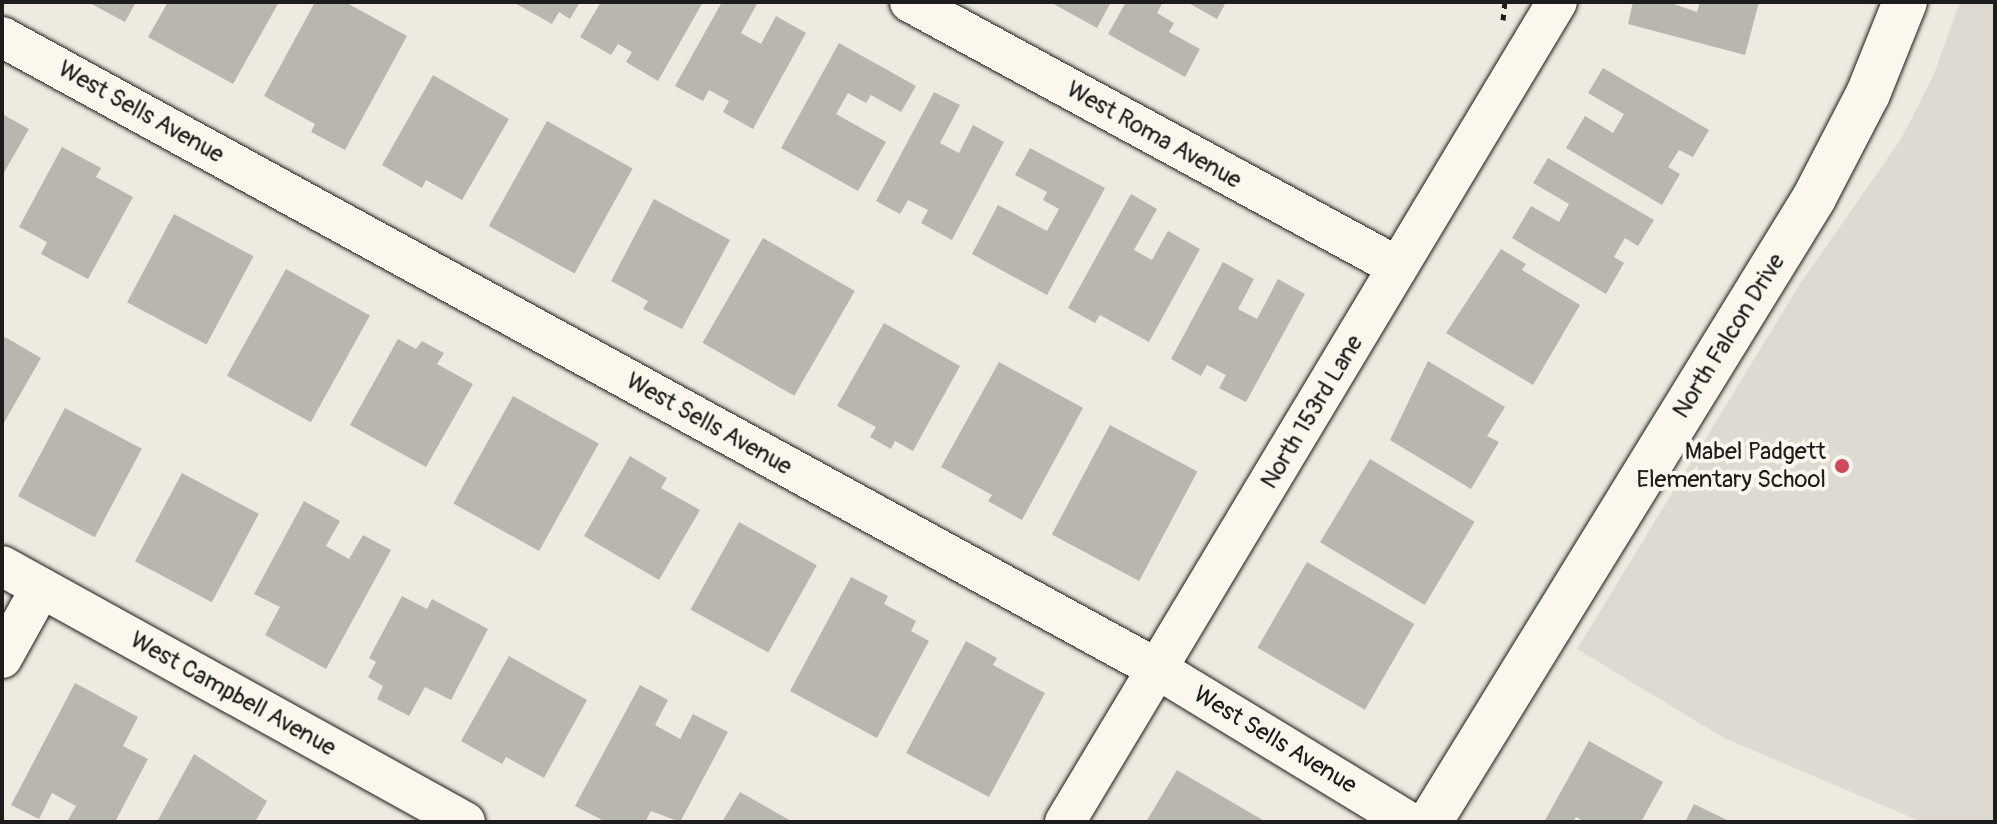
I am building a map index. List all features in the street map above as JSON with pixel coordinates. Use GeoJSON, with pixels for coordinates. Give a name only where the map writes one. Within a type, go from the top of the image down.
{"type":"FeatureCollection","features":[{"type":"Feature","properties":{"kind":"street","name":"West Roma Avenue"},"geometry":{"type":"LineString","coordinates":[[910,2],[1398,267]]}},
{"type":"Feature","properties":{"kind":"street","name":"North 153rd Lane"},"geometry":{"type":"LineString","coordinates":[[1065,822],[1159,670],[1557,2]]}},
{"type":"Feature","properties":{"kind":"street","name":"North Falcon Drive"},"geometry":{"type":"LineString","coordinates":[[1430,822],[1814,198],[1868,94],[1905,2]]}},
{"type":"Feature","properties":{"kind":"street","name":"West Sells Avenue"},"geometry":{"type":"LineString","coordinates":[[2,37],[1159,670],[1409,822]]}},
{"type":"Feature","properties":{"kind":"street","name":"West Campbell Avenue"},"geometry":{"type":"LineString","coordinates":[[2,566],[465,822]]}},
{"type":"Feature","properties":{"kind":"street"},"geometry":{"type":"LineString","coordinates":[[2,658],[41,588]]}},
{"type":"Feature","properties":{"kind":"shaded area","name":"Mabel Padgett Elementary School"},"geometry":{"type":"Polygon","coordinates":[[[1960,2],[1995,2],[1995,822],[1922,822],[1724,738],[1577,649],[1800,284],[1901,139],[1934,74],[1960,2]]]}},
{"type":"Feature","properties":{"kind":"building"},"geometry":{"type":"Polygon","coordinates":[[[88,2],[136,2],[125,22],[88,2]]]}},
{"type":"Feature","properties":{"kind":"building"},"geometry":{"type":"Polygon","coordinates":[[[168,2],[279,2],[233,84],[148,37],[168,2]]]}},
{"type":"Feature","properties":{"kind":"building"},"geometry":{"type":"Polygon","coordinates":[[[315,2],[345,2],[407,36],[345,150],[311,132],[315,124],[264,96],[315,2]]]}},
{"type":"Feature","properties":{"kind":"building"},"geometry":{"type":"Polygon","coordinates":[[[513,2],[580,2],[570,19],[559,12],[552,24],[513,2]]]}},
{"type":"Feature","properties":{"kind":"building"},"geometry":{"type":"Polygon","coordinates":[[[601,2],[703,2],[658,81],[626,62],[632,52],[618,44],[611,55],[580,37],[601,2]]]}},
{"type":"Feature","properties":{"kind":"building"},"geometry":{"type":"Polygon","coordinates":[[[722,2],[758,2],[741,33],[761,44],[776,16],[806,33],[753,129],[723,112],[729,101],[709,90],[703,101],[675,86],[722,2]]]}},
{"type":"Feature","properties":{"kind":"building"},"geometry":{"type":"Polygon","coordinates":[[[1050,2],[1111,2],[1097,28],[1050,2]]]}},
{"type":"Feature","properties":{"kind":"building"},"geometry":{"type":"Polygon","coordinates":[[[1126,2],[1163,2],[1157,13],[1174,23],[1169,32],[1200,49],[1185,77],[1108,34],[1126,2]]]}},
{"type":"Feature","properties":{"kind":"building"},"geometry":{"type":"Polygon","coordinates":[[[1187,2],[1226,2],[1217,19],[1187,2]]]}},
{"type":"Feature","properties":{"kind":"building"},"geometry":{"type":"Polygon","coordinates":[[[1633,2],[1668,2],[1697,12],[1700,2],[1759,2],[1745,55],[1628,24],[1633,2]]]}},
{"type":"Feature","properties":{"kind":"building"},"geometry":{"type":"Polygon","coordinates":[[[839,43],[916,86],[901,112],[871,95],[866,103],[848,93],[836,114],[886,142],[858,191],[781,148],[839,43]]]}},
{"type":"Feature","properties":{"kind":"building"},"geometry":{"type":"Polygon","coordinates":[[[1603,68],[1709,130],[1693,157],[1679,150],[1668,167],[1680,174],[1662,205],[1566,148],[1585,116],[1613,133],[1624,114],[1588,93],[1603,68]]]}},
{"type":"Feature","properties":{"kind":"building"},"geometry":{"type":"Polygon","coordinates":[[[433,75],[509,119],[462,200],[426,180],[422,188],[382,165],[433,75]]]}},
{"type":"Feature","properties":{"kind":"building"},"geometry":{"type":"Polygon","coordinates":[[[934,92],[960,105],[940,143],[959,153],[973,125],[1004,142],[952,240],[921,223],[928,210],[908,200],[900,214],[876,201],[934,92]]]}},
{"type":"Feature","properties":{"kind":"building"},"geometry":{"type":"Polygon","coordinates":[[[2,114],[29,129],[2,176],[2,114]]]}},
{"type":"Feature","properties":{"kind":"building"},"geometry":{"type":"Polygon","coordinates":[[[547,121],[633,169],[575,273],[489,226],[547,121]]]}},
{"type":"Feature","properties":{"kind":"building"},"geometry":{"type":"Polygon","coordinates":[[[62,147],[101,168],[96,177],[133,197],[88,279],[41,254],[47,242],[19,227],[62,147]]]}},
{"type":"Feature","properties":{"kind":"building"},"geometry":{"type":"Polygon","coordinates":[[[1030,148],[1105,188],[1047,295],[972,254],[998,205],[1047,231],[1059,209],[1043,200],[1047,192],[1015,175],[1030,148]]]}},
{"type":"Feature","properties":{"kind":"building"},"geometry":{"type":"Polygon","coordinates":[[[1548,158],[1654,220],[1638,246],[1625,238],[1614,257],[1624,263],[1606,294],[1512,238],[1531,206],[1559,222],[1569,204],[1533,183],[1548,158]]]}},
{"type":"Feature","properties":{"kind":"building"},"geometry":{"type":"Polygon","coordinates":[[[1131,194],[1157,209],[1134,250],[1152,260],[1168,231],[1200,249],[1149,342],[1100,315],[1095,323],[1068,308],[1131,194]]]}},
{"type":"Feature","properties":{"kind":"building"},"geometry":{"type":"Polygon","coordinates":[[[654,199],[730,240],[682,329],[643,309],[648,301],[611,281],[654,199]]]}},
{"type":"Feature","properties":{"kind":"building"},"geometry":{"type":"Polygon","coordinates":[[[174,214],[253,256],[207,345],[127,302],[174,214]]]}},
{"type":"Feature","properties":{"kind":"building"},"geometry":{"type":"Polygon","coordinates":[[[763,238],[855,291],[794,396],[702,343],[763,238]]]}},
{"type":"Feature","properties":{"kind":"building"},"geometry":{"type":"Polygon","coordinates":[[[1501,249],[1526,264],[1522,270],[1580,305],[1533,385],[1446,333],[1501,249]]]}},
{"type":"Feature","properties":{"kind":"building"},"geometry":{"type":"Polygon","coordinates":[[[1223,262],[1254,279],[1238,309],[1257,319],[1278,279],[1305,294],[1246,402],[1219,388],[1226,375],[1207,365],[1201,376],[1171,359],[1223,262]]]}},
{"type":"Feature","properties":{"kind":"building"},"geometry":{"type":"Polygon","coordinates":[[[286,269],[370,316],[311,422],[227,376],[286,269]]]}},
{"type":"Feature","properties":{"kind":"building"},"geometry":{"type":"Polygon","coordinates":[[[884,323],[960,366],[913,451],[895,441],[891,449],[870,437],[876,427],[837,406],[884,323]]]}},
{"type":"Feature","properties":{"kind":"building"},"geometry":{"type":"Polygon","coordinates":[[[5,337],[41,358],[2,426],[2,342],[5,337]]]}},
{"type":"Feature","properties":{"kind":"building"},"geometry":{"type":"Polygon","coordinates":[[[398,339],[416,349],[422,341],[444,353],[437,364],[473,384],[426,467],[350,425],[398,339]]]}},
{"type":"Feature","properties":{"kind":"building"},"geometry":{"type":"Polygon","coordinates":[[[1428,361],[1505,407],[1487,436],[1499,442],[1471,489],[1390,440],[1428,361]]]}},
{"type":"Feature","properties":{"kind":"building"},"geometry":{"type":"Polygon","coordinates":[[[999,362],[1083,408],[1022,520],[988,501],[992,495],[941,467],[999,362]]]}},
{"type":"Feature","properties":{"kind":"building"},"geometry":{"type":"Polygon","coordinates":[[[513,396],[599,444],[539,551],[453,504],[513,396]]]}},
{"type":"Feature","properties":{"kind":"building"},"geometry":{"type":"Polygon","coordinates":[[[65,408],[142,449],[95,537],[18,496],[65,408]]]}},
{"type":"Feature","properties":{"kind":"building"},"geometry":{"type":"Polygon","coordinates":[[[1110,425],[1197,471],[1139,581],[1052,534],[1110,425]]]}},
{"type":"Feature","properties":{"kind":"building"},"geometry":{"type":"Polygon","coordinates":[[[630,456],[667,478],[661,488],[700,510],[659,580],[584,536],[630,456]]]}},
{"type":"Feature","properties":{"kind":"building"},"geometry":{"type":"Polygon","coordinates":[[[1370,459],[1475,522],[1425,605],[1320,542],[1370,459]]]}},
{"type":"Feature","properties":{"kind":"building"},"geometry":{"type":"Polygon","coordinates":[[[182,473],[259,514],[212,602],[135,561],[182,473]]]}},
{"type":"Feature","properties":{"kind":"building"},"geometry":{"type":"Polygon","coordinates":[[[304,501],[340,521],[326,546],[349,559],[363,535],[391,550],[326,669],[265,635],[280,607],[254,594],[304,501]]]}},
{"type":"Feature","properties":{"kind":"building"},"geometry":{"type":"Polygon","coordinates":[[[739,522],[817,565],[768,653],[691,609],[739,522]]]}},
{"type":"Feature","properties":{"kind":"building"},"geometry":{"type":"Polygon","coordinates":[[[1307,562],[1414,624],[1365,710],[1258,648],[1307,562]]]}},
{"type":"Feature","properties":{"kind":"building"},"geometry":{"type":"Polygon","coordinates":[[[851,577],[888,596],[884,604],[916,621],[911,631],[929,641],[877,738],[790,691],[851,577]]]}},
{"type":"Feature","properties":{"kind":"building"},"geometry":{"type":"Polygon","coordinates":[[[402,596],[427,609],[432,599],[488,629],[451,700],[425,687],[409,716],[377,699],[383,686],[368,677],[376,662],[369,658],[402,596]]]}},
{"type":"Feature","properties":{"kind":"building"},"geometry":{"type":"Polygon","coordinates":[[[966,641],[997,658],[993,665],[1045,693],[989,797],[906,753],[966,641]]]}},
{"type":"Feature","properties":{"kind":"building"},"geometry":{"type":"Polygon","coordinates":[[[509,656],[587,700],[544,778],[506,757],[502,764],[461,741],[509,656]]]}},
{"type":"Feature","properties":{"kind":"building"},"geometry":{"type":"Polygon","coordinates":[[[75,683],[138,717],[123,746],[148,759],[115,822],[67,822],[76,806],[52,793],[39,819],[11,805],[75,683]]]}},
{"type":"Feature","properties":{"kind":"building"},"geometry":{"type":"Polygon","coordinates":[[[640,685],[668,700],[655,725],[680,739],[693,714],[728,732],[680,822],[651,811],[645,822],[606,822],[575,806],[640,685]]]}},
{"type":"Feature","properties":{"kind":"building"},"geometry":{"type":"Polygon","coordinates":[[[1589,741],[1663,782],[1641,822],[1585,822],[1576,817],[1573,822],[1544,822],[1589,741]]]}},
{"type":"Feature","properties":{"kind":"building"},"geometry":{"type":"Polygon","coordinates":[[[194,754],[267,801],[255,822],[157,822],[194,754]]]}},
{"type":"Feature","properties":{"kind":"building"},"geometry":{"type":"Polygon","coordinates":[[[1177,770],[1266,822],[1146,822],[1177,770]]]}},
{"type":"Feature","properties":{"kind":"building"},"geometry":{"type":"Polygon","coordinates":[[[740,792],[793,822],[722,822],[740,792]]]}},
{"type":"Feature","properties":{"kind":"building"},"geometry":{"type":"Polygon","coordinates":[[[1694,804],[1731,822],[1685,822],[1694,804]]]}},
{"type":"Feature","properties":{"kind":"place","name":"Mabel Padgett Elementary School"},"geometry":{"type":"Point","coordinates":[1842,466]}}]}
